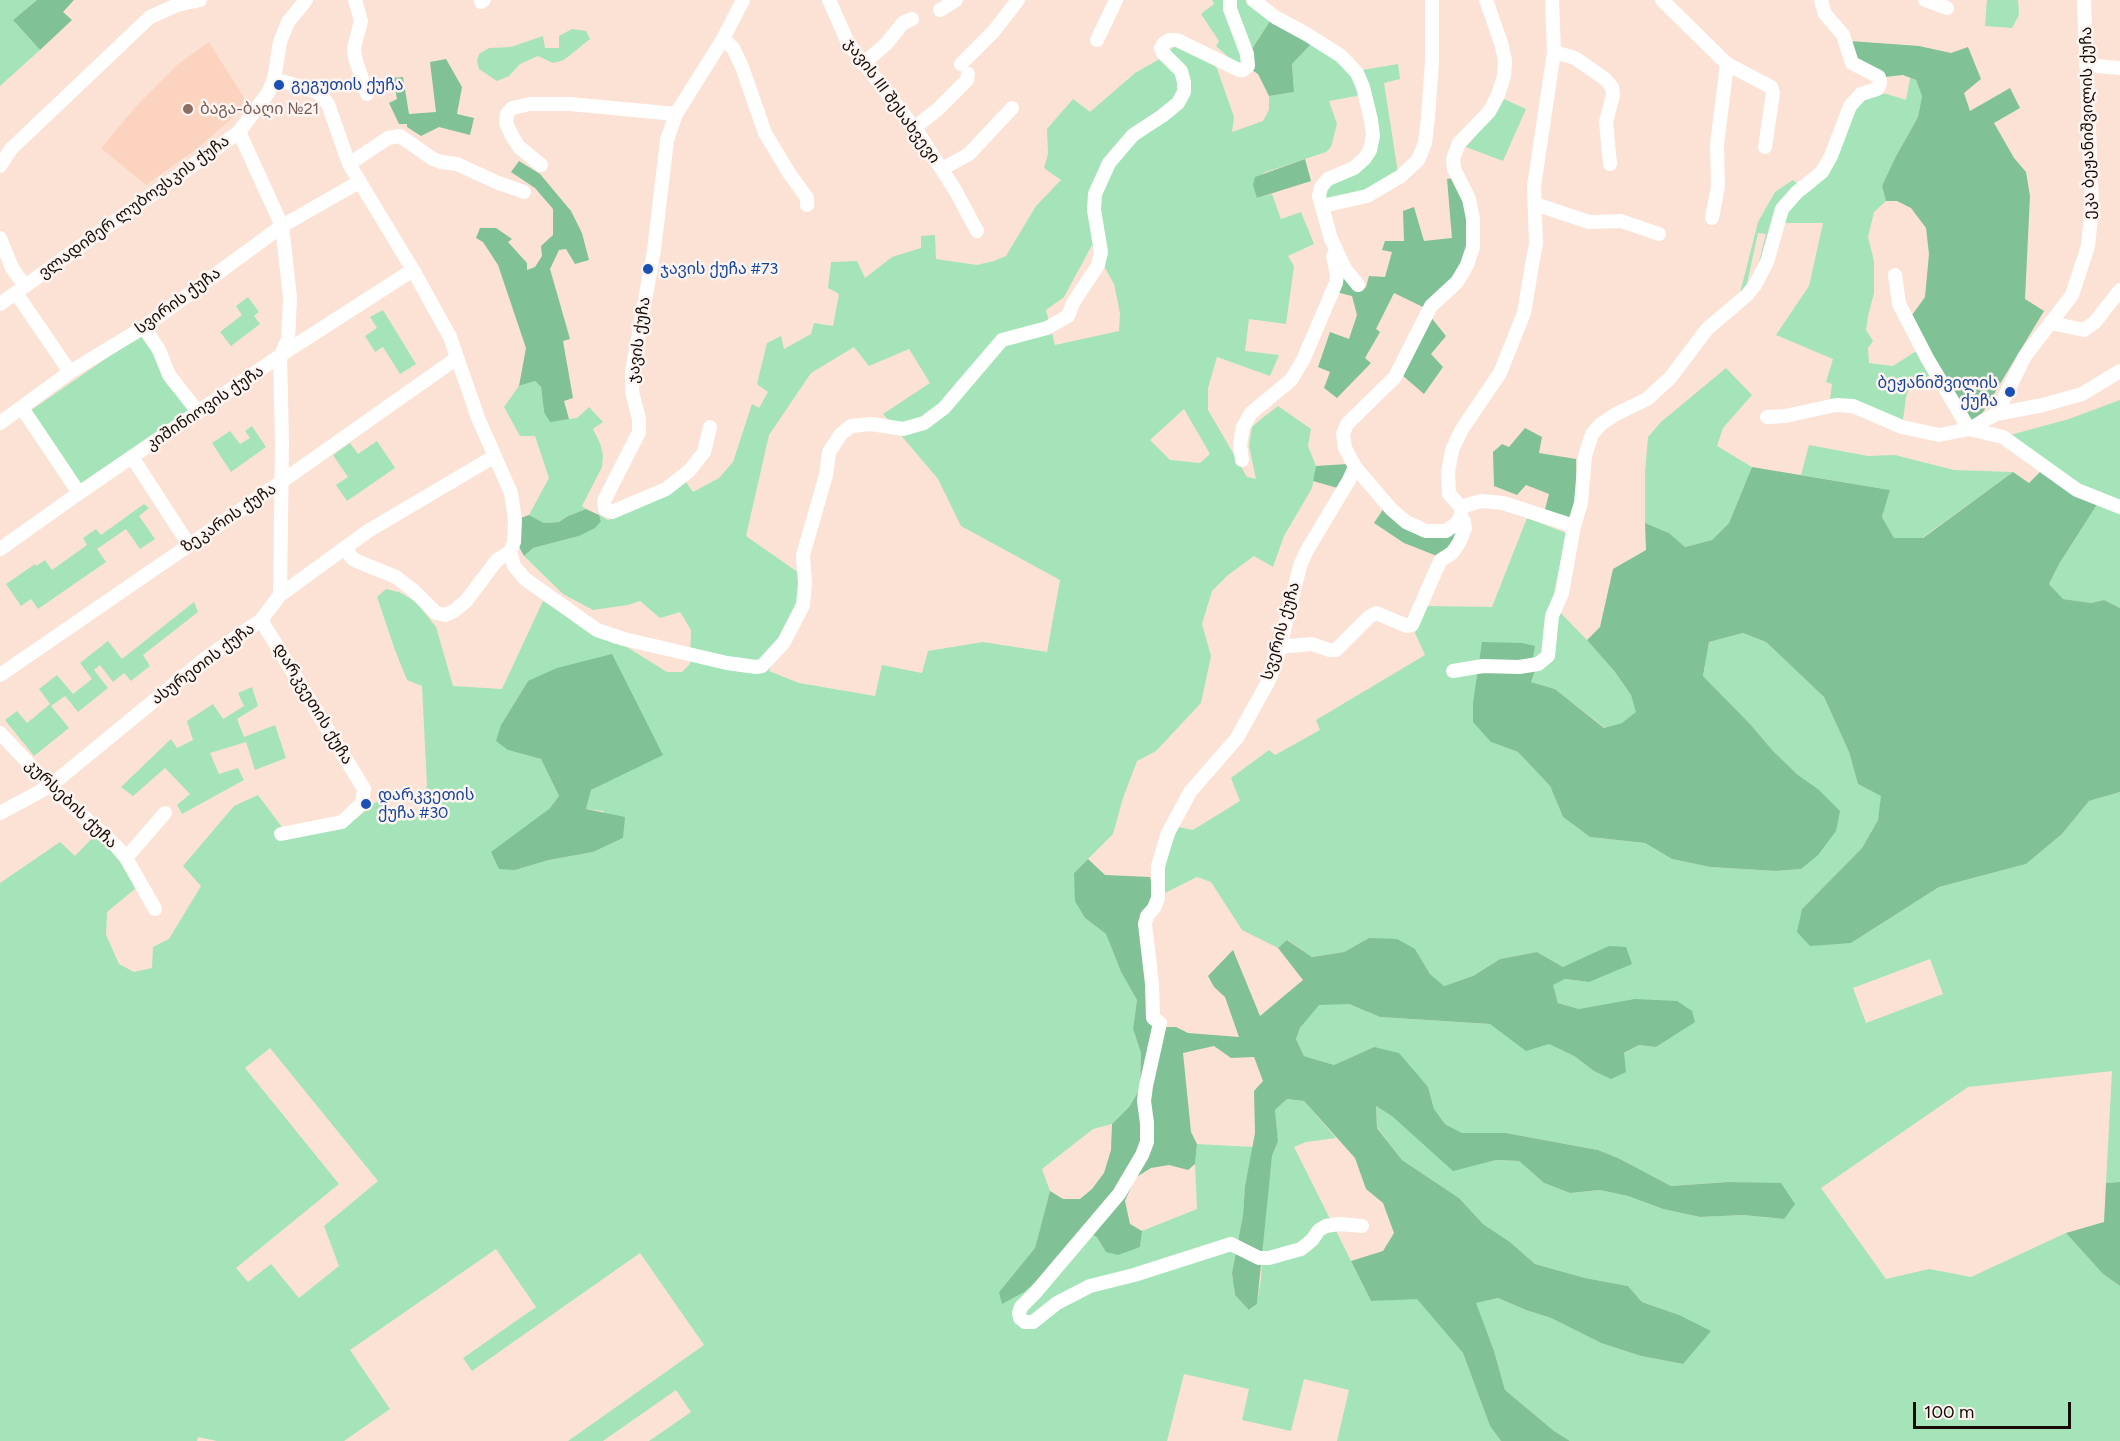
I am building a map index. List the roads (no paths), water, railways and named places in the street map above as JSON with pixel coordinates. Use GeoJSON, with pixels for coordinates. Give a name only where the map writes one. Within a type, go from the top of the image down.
{"type":"FeatureCollection","features":[{"type":"Feature","properties":{"kind":"street"},"geometry":{"type":"LineString","coordinates":[[0,166],[11,149],[150,17],[177,5],[200,0]]}},
{"type":"Feature","properties":{"kind":"street"},"geometry":{"type":"LineString","coordinates":[[355,0],[361,21],[354,48],[355,58],[367,94]]}},
{"type":"Feature","properties":{"kind":"street"},"geometry":{"type":"LineString","coordinates":[[726,0],[741,2]]}},
{"type":"Feature","properties":{"kind":"street","name":"ჯავის III შესახვევი"},"geometry":{"type":"LineString","coordinates":[[829,0],[848,43],[914,128],[942,169],[977,231]]}},
{"type":"Feature","properties":{"kind":"street"},"geometry":{"type":"LineString","coordinates":[[940,10],[956,0]]}},
{"type":"Feature","properties":{"kind":"street"},"geometry":{"type":"LineString","coordinates":[[914,128],[937,110],[967,80],[964,69],[1018,0]]}},
{"type":"Feature","properties":{"kind":"street"},"geometry":{"type":"LineString","coordinates":[[1097,40],[1116,0]]}},
{"type":"Feature","properties":{"kind":"street"},"geometry":{"type":"LineString","coordinates":[[510,552],[514,566],[525,579],[597,630],[624,639],[727,663],[756,668],[762,666],[784,642],[803,605],[805,584],[802,555],[826,475],[829,452],[841,434],[852,426],[872,424],[903,429],[924,423],[944,408],[1002,340],[1047,328],[1068,316],[1073,303],[1098,265],[1101,252],[1094,210],[1095,194],[1109,163],[1133,135],[1178,103],[1184,92],[1181,71],[1163,53],[1161,48],[1164,43],[1168,40],[1177,40],[1239,70],[1248,66],[1248,54],[1230,9],[1230,0]]}},
{"type":"Feature","properties":{"kind":"street"},"geometry":{"type":"LineString","coordinates":[[1253,0],[1275,17],[1341,56],[1357,73],[1363,87],[1372,128],[1370,150],[1365,158],[1353,168],[1328,179],[1321,187],[1319,196],[1331,239],[1345,269],[1358,285]]}},
{"type":"Feature","properties":{"kind":"street"},"geometry":{"type":"LineString","coordinates":[[1322,206],[1367,196],[1401,176],[1418,160],[1425,143],[1428,118],[1432,61],[1432,0]]}},
{"type":"Feature","properties":{"kind":"street"},"geometry":{"type":"LineString","coordinates":[[1486,0],[1502,46],[1505,61],[1504,76],[1489,112],[1459,143],[1453,159],[1454,170],[1469,199],[1473,219],[1473,247],[1467,265],[1456,282],[1438,297],[1424,317],[1395,377],[1347,424],[1343,434],[1344,441],[1355,467],[1391,509],[1406,522],[1426,531],[1446,531],[1456,524],[1461,512],[1481,501],[1503,502],[1574,526]]}},
{"type":"Feature","properties":{"kind":"street"},"geometry":{"type":"LineString","coordinates":[[1280,647],[1312,644],[1336,650],[1369,617],[1376,613],[1407,626],[1412,625],[1436,570],[1442,560],[1452,553],[1459,543],[1465,528],[1461,512],[1449,494],[1448,472],[1452,450],[1462,429],[1500,373],[1524,313],[1536,244],[1534,186],[1554,52],[1552,0]]}},
{"type":"Feature","properties":{"kind":"street"},"geometry":{"type":"LineString","coordinates":[[1662,0],[1727,64],[1771,87],[1773,93],[1765,147]]}},
{"type":"Feature","properties":{"kind":"street"},"geometry":{"type":"LineString","coordinates":[[1453,671],[1483,666],[1519,667],[1538,664],[1548,656],[1552,616],[1562,593],[1574,526],[1581,502],[1585,456],[1592,434],[1601,424],[1616,414],[1647,399],[1670,378],[1707,329],[1747,295],[1767,262],[1782,209],[1797,192],[1821,172],[1831,156],[1850,106],[1861,94],[1877,89],[1880,82],[1879,77],[1852,63],[1843,35],[1825,14],[1821,0]]}},
{"type":"Feature","properties":{"kind":"street"},"geometry":{"type":"LineString","coordinates":[[1925,0],[1947,8]]}},
{"type":"Feature","properties":{"kind":"street","name":"ეკა ბეჟანიშვილის ქუჩა"},"geometry":{"type":"LineString","coordinates":[[1996,414],[2025,356],[2072,295],[2088,246],[2092,206],[2084,0]]}},
{"type":"Feature","properties":{"kind":"street","name":"ვლადიმერ ლუბოვსკის ქუჩა"},"geometry":{"type":"LineString","coordinates":[[0,304],[238,132],[268,93],[274,79],[279,42],[288,22],[302,1]]}},
{"type":"Feature","properties":{"kind":"street","name":"ჯავის ქუჩა"},"geometry":{"type":"LineString","coordinates":[[710,428],[704,452],[689,471],[666,489],[612,512],[605,509],[604,501],[639,432],[639,419],[632,392],[632,372],[654,250],[667,141],[675,114],[723,39],[741,2]]}},
{"type":"Feature","properties":{"kind":"street"},"geometry":{"type":"LineString","coordinates":[[863,64],[886,44],[903,23],[912,19]]}},
{"type":"Feature","properties":{"kind":"street"},"geometry":{"type":"LineString","coordinates":[[723,39],[733,48],[742,67],[765,133],[807,198],[807,205]]}},
{"type":"Feature","properties":{"kind":"street"},"geometry":{"type":"LineString","coordinates":[[1554,52],[1575,58],[1605,79],[1612,87],[1613,95],[1606,122],[1610,164]]}},
{"type":"Feature","properties":{"kind":"street"},"geometry":{"type":"LineString","coordinates":[[1712,218],[1718,186],[1717,144],[1727,64]]}},
{"type":"Feature","properties":{"kind":"street"},"geometry":{"type":"LineString","coordinates":[[2086,65],[2120,68]]}},
{"type":"Feature","properties":{"kind":"street"},"geometry":{"type":"LineString","coordinates":[[274,79],[313,90],[321,95],[327,104],[349,164],[413,270],[450,337],[478,418],[511,493],[515,519],[514,542],[510,552],[497,560],[466,601],[445,615],[436,613],[396,577],[353,559],[344,548]]}},
{"type":"Feature","properties":{"kind":"street"},"geometry":{"type":"LineString","coordinates":[[541,165],[519,147],[512,136],[506,123],[507,114],[512,108],[530,104],[570,104],[675,114]]}},
{"type":"Feature","properties":{"kind":"street","name":"ჯავის III შესახვევი"},"geometry":{"type":"LineString","coordinates":[[942,169],[969,154],[1012,108]]}},
{"type":"Feature","properties":{"kind":"street"},"geometry":{"type":"LineString","coordinates":[[238,132],[282,226],[290,298],[288,339],[280,357],[280,595]]}},
{"type":"Feature","properties":{"kind":"street"},"geometry":{"type":"LineString","coordinates":[[349,164],[388,138],[400,136],[441,162],[457,164],[524,192]]}},
{"type":"Feature","properties":{"kind":"street","name":"სვირის ქუჩა"},"geometry":{"type":"LineString","coordinates":[[0,423],[70,372],[144,327],[282,226],[359,182]]}},
{"type":"Feature","properties":{"kind":"street"},"geometry":{"type":"LineString","coordinates":[[1535,204],[1589,222],[1621,221],[1659,234]]}},
{"type":"Feature","properties":{"kind":"street"},"geometry":{"type":"LineString","coordinates":[[0,238],[21,289],[70,372]]}},
{"type":"Feature","properties":{"kind":"street"},"geometry":{"type":"LineString","coordinates":[[1242,460],[1240,445],[1242,427],[1251,413],[1291,380],[1303,360],[1336,283],[1337,275],[1330,246],[1331,239]]}},
{"type":"Feature","properties":{"kind":"street","name":"კიშინიოვის ქუჩა"},"geometry":{"type":"LineString","coordinates":[[0,549],[198,412],[413,270]]}},
{"type":"Feature","properties":{"kind":"street"},"geometry":{"type":"LineString","coordinates":[[1895,275],[1899,304],[1927,358],[1969,429],[2003,437],[2078,490],[2120,507]]}},
{"type":"Feature","properties":{"kind":"street"},"geometry":{"type":"LineString","coordinates":[[2051,323],[2084,330],[2095,322],[2120,290]]}},
{"type":"Feature","properties":{"kind":"street"},"geometry":{"type":"LineString","coordinates":[[144,327],[159,350],[169,375],[198,412]]}},
{"type":"Feature","properties":{"kind":"street","name":"ზეკარის ქუჩა"},"geometry":{"type":"LineString","coordinates":[[0,675],[457,358]]}},
{"type":"Feature","properties":{"kind":"street"},"geometry":{"type":"LineString","coordinates":[[1767,417],[1785,416],[1836,405],[1853,406],[1902,427],[1939,435],[1969,429],[1996,414],[2043,405],[2082,394],[2120,371]]}},
{"type":"Feature","properties":{"kind":"street"},"geometry":{"type":"LineString","coordinates":[[22,408],[79,493]]}},
{"type":"Feature","properties":{"kind":"street"},"geometry":{"type":"LineString","coordinates":[[1996,414],[1998,428],[2003,437]]}},
{"type":"Feature","properties":{"kind":"street","name":"ასურეთის ქუჩა"},"geometry":{"type":"LineString","coordinates":[[0,813],[50,786],[206,658],[261,620],[280,595],[344,548],[368,531],[495,456]]}},
{"type":"Feature","properties":{"kind":"street"},"geometry":{"type":"LineString","coordinates":[[132,457],[189,545]]}},
{"type":"Feature","properties":{"kind":"street","name":"სვერის ქუჩა"},"geometry":{"type":"LineString","coordinates":[[1355,467],[1300,566],[1280,647],[1269,680],[1237,738],[1190,792],[1168,833],[1161,855],[1158,866],[1158,898],[1145,924],[1152,984],[1153,1018],[1160,1023],[1146,1086],[1144,1101],[1147,1142],[1142,1155],[1119,1194],[1021,1307],[1020,1318],[1024,1322],[1033,1322],[1057,1303],[1090,1286],[1134,1275],[1231,1244],[1259,1258],[1269,1258],[1301,1249],[1326,1226],[1339,1224],[1362,1226]]}},
{"type":"Feature","properties":{"kind":"street","name":"დარკვეთის ქუჩა"},"geometry":{"type":"LineString","coordinates":[[261,620],[364,789],[362,803],[342,822],[281,834]]}},
{"type":"Feature","properties":{"kind":"street","name":"კურსების ქუჩა"},"geometry":{"type":"LineString","coordinates":[[0,733],[50,786],[116,846],[126,858],[155,909]]}},
{"type":"Feature","properties":{"kind":"street"},"geometry":{"type":"LineString","coordinates":[[126,858],[165,813]]}},
{"type":"Feature","properties":{"kind":"place","name":"გეგუთის ქუჩა"},"geometry":{"type":"Point","coordinates":[279,85]}},
{"type":"Feature","properties":{"kind":"place","name":"ბაგა-ბაღი №21"},"geometry":{"type":"Point","coordinates":[188,109]}},
{"type":"Feature","properties":{"kind":"place","name":"ჯავის ქუჩა #73"},"geometry":{"type":"Point","coordinates":[648,269]}},
{"type":"Feature","properties":{"kind":"place","name":"ბეჟანიშვილის ქუჩა"},"geometry":{"type":"Point","coordinates":[2010,392]}},
{"type":"Feature","properties":{"kind":"place","name":"დარკვეთის ქუჩა #30"},"geometry":{"type":"Point","coordinates":[366,804]}}]}
